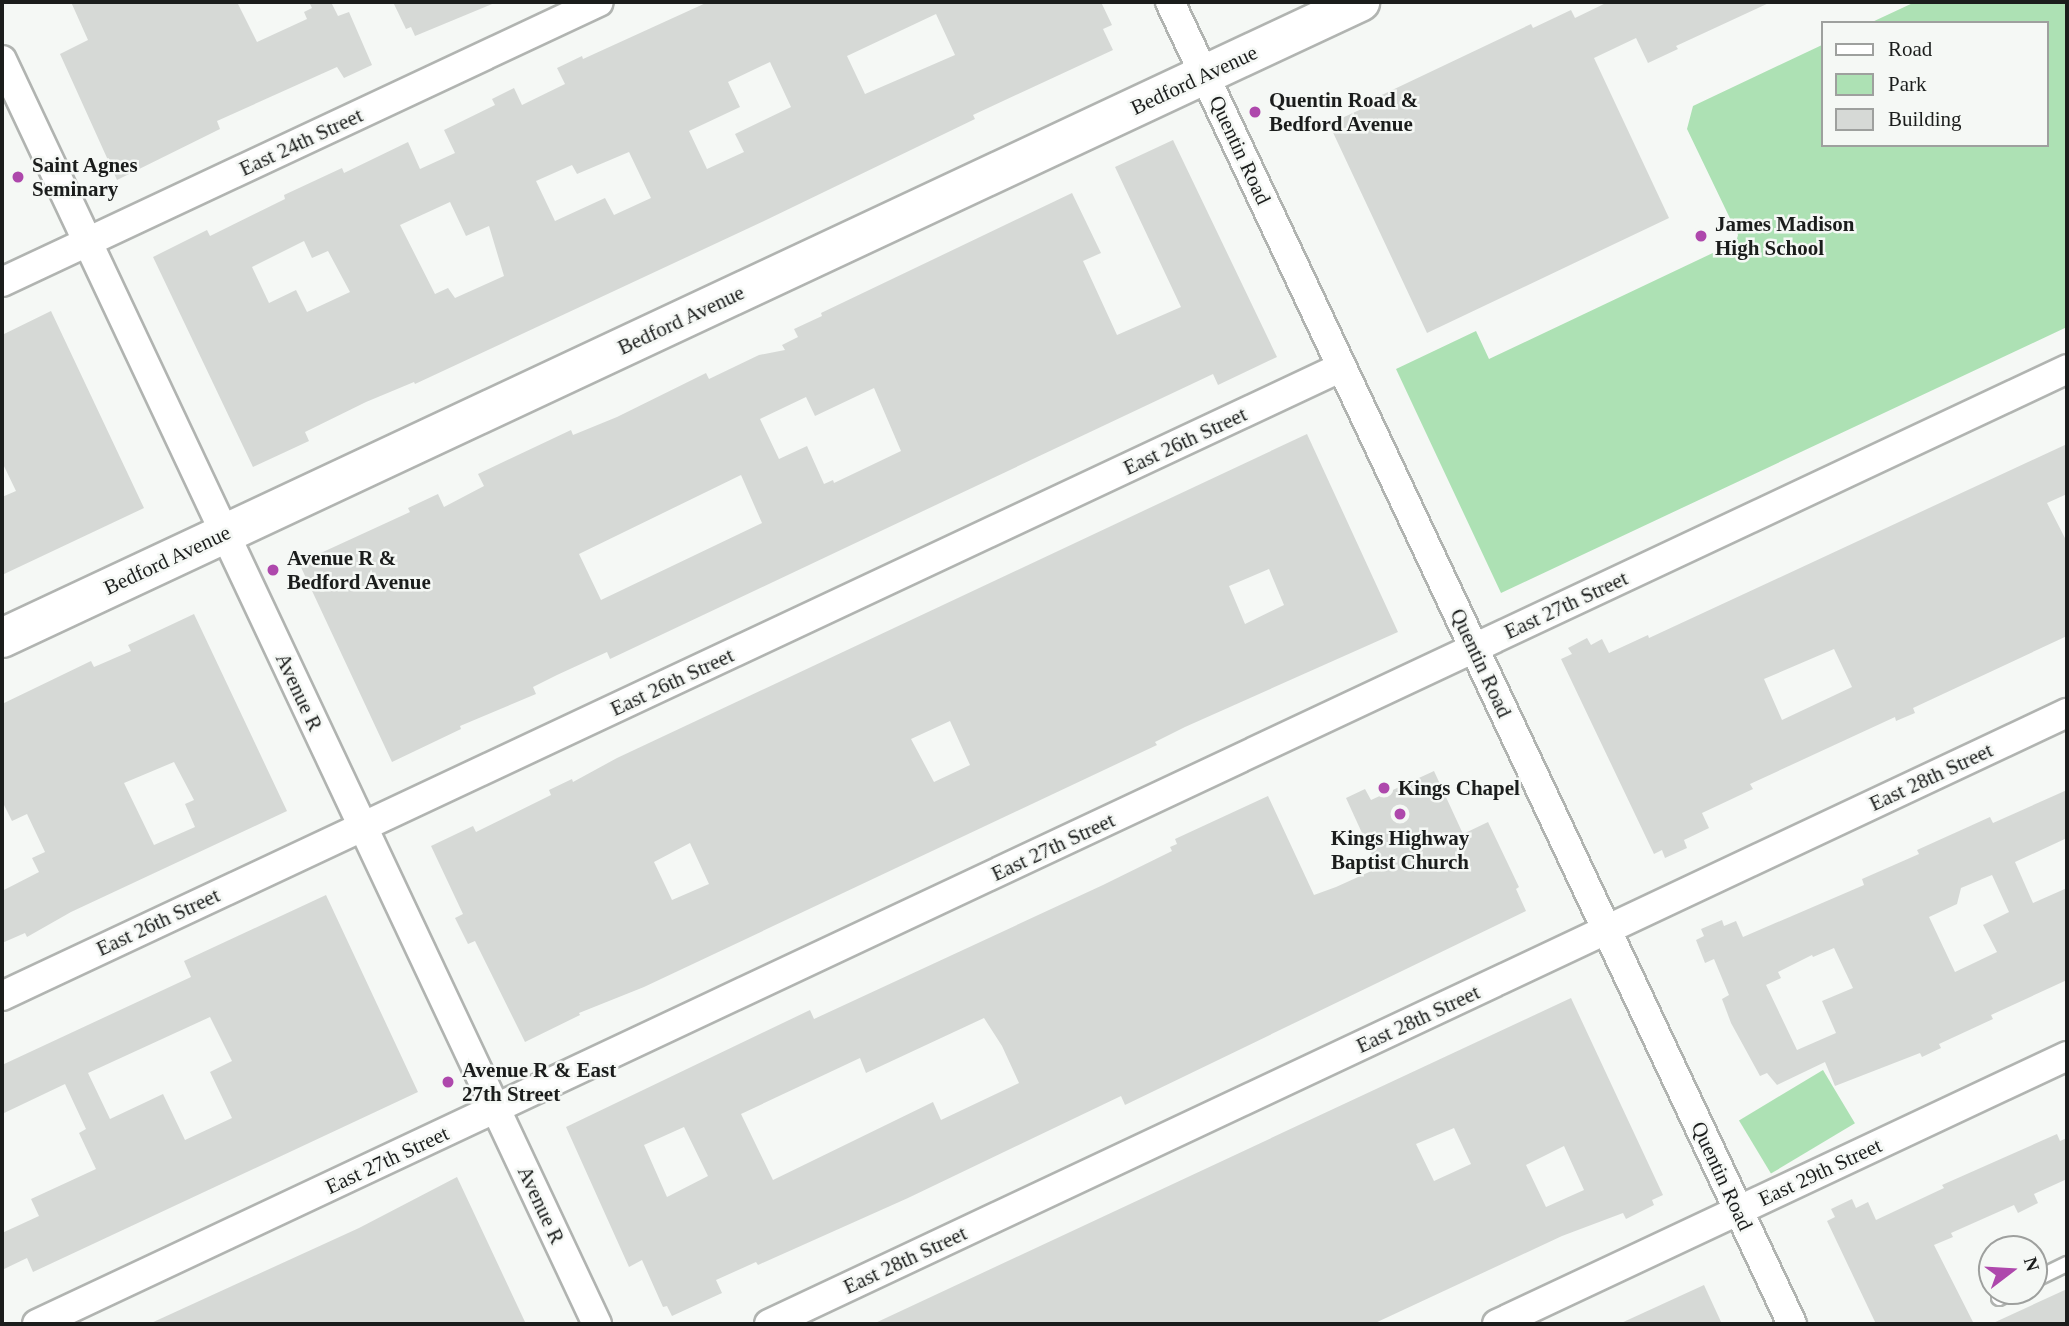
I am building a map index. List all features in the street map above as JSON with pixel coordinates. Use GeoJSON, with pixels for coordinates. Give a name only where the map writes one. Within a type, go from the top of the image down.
{"type":"FeatureCollection","features":[{"type":"Feature","properties":{"kind":"main road","name":"Bedford Avenue"},"geometry":{"type":"LineString","coordinates":[[2,638],[1360,2]]}},
{"type":"Feature","properties":{"kind":"street","name":"East 24th Street"},"geometry":{"type":"LineString","coordinates":[[2,282],[599,2]]}},
{"type":"Feature","properties":{"kind":"street","name":"Quentin Road"},"geometry":{"type":"LineString","coordinates":[[1170,2],[1792,1324]]}},
{"type":"Feature","properties":{"kind":"street","name":"Avenue R"},"geometry":{"type":"LineString","coordinates":[[2,60],[597,1324]]}},
{"type":"Feature","properties":{"kind":"street","name":"East 26th Street"},"geometry":{"type":"LineString","coordinates":[[2,996],[1342,367]]}},
{"type":"Feature","properties":{"kind":"street","name":"East 27th Street"},"geometry":{"type":"LineString","coordinates":[[37,1324],[2067,369]]}},
{"type":"Feature","properties":{"kind":"street","name":"East 28th Street"},"geometry":{"type":"LineString","coordinates":[[769,1324],[2067,713]]}},
{"type":"Feature","properties":{"kind":"street","name":"East 29th Street"},"geometry":{"type":"LineString","coordinates":[[1497,1324],[2067,1056]]}},
{"type":"Feature","properties":{"kind":"lane"},"geometry":{"type":"LineString","coordinates":[[2048,1273],[2067,1264]]}},
{"type":"Feature","properties":{"kind":"green space"},"geometry":{"type":"Polygon","coordinates":[[[1915,2],[2067,2],[2067,327],[1501,593],[1396,369],[1476,331],[1489,359],[1736,242],[1738,235],[1687,129],[1693,106],[1820,46],[1820,147],[2048,147],[2048,21],[1874,21],[1915,2]]]}},
{"type":"Feature","properties":{"kind":"green space"},"geometry":{"type":"Polygon","coordinates":[[[1823,1070],[1855,1123],[1771,1174],[1739,1120],[1823,1070]]]}},
{"type":"Feature","properties":{"kind":"building"},"geometry":{"type":"Polygon","coordinates":[[[71,2],[237,2],[257,42],[307,19],[304,12],[312,8],[309,2],[331,2],[338,16],[349,12],[372,65],[344,78],[337,67],[217,121],[220,129],[117,180],[60,54],[88,40],[71,2]]]}},
{"type":"Feature","properties":{"kind":"building"},"geometry":{"type":"Polygon","coordinates":[[[393,2],[497,2],[415,36],[411,27],[406,29],[393,2]]]}},
{"type":"Feature","properties":{"kind":"building"},"geometry":{"type":"Polygon","coordinates":[[[708,2],[1101,2],[1112,25],[1103,29],[1113,50],[973,115],[975,119],[764,221],[415,384],[414,382],[366,402],[305,432],[309,441],[253,467],[153,257],[207,230],[210,236],[285,199],[284,195],[342,168],[344,173],[408,142],[420,169],[455,153],[444,130],[495,105],[492,99],[514,88],[522,105],[565,84],[557,68],[582,56],[583,59],[708,2]],[[936,14],[847,56],[865,94],[955,55],[936,14]],[[770,62],[728,82],[740,107],[689,131],[707,169],[744,152],[735,134],[791,107],[770,62]],[[629,152],[577,174],[572,165],[536,181],[555,221],[605,198],[614,215],[651,198],[629,152]],[[450,202],[400,225],[435,294],[448,288],[455,298],[504,276],[489,226],[466,236],[450,202]],[[304,241],[252,267],[269,303],[296,290],[307,312],[350,292],[328,251],[312,258],[304,241]]]}},
{"type":"Feature","properties":{"kind":"building"},"geometry":{"type":"Polygon","coordinates":[[[1608,2],[1771,2],[1676,46],[1678,49],[1648,63],[1636,38],[1594,58],[1669,218],[1427,333],[1329,124],[1368,106],[1367,102],[1531,24],[1533,28],[1571,10],[1575,18],[1608,2]]]}},
{"type":"Feature","properties":{"kind":"building"},"geometry":{"type":"Polygon","coordinates":[[[1173,140],[1277,357],[1218,385],[1213,374],[610,659],[607,652],[557,675],[533,687],[536,694],[460,726],[461,729],[392,762],[299,563],[410,512],[408,508],[438,494],[444,507],[484,486],[478,474],[571,430],[573,435],[617,417],[706,373],[709,379],[759,355],[785,350],[782,345],[798,337],[794,329],[822,316],[821,313],[1072,193],[1101,253],[1083,261],[1117,335],[1181,307],[1115,167],[1173,140]],[[874,388],[815,416],[806,397],[760,419],[779,459],[807,446],[824,484],[833,480],[834,483],[901,451],[874,388]],[[741,475],[579,554],[601,600],[762,523],[741,475]]]}},
{"type":"Feature","properties":{"kind":"building"},"geometry":{"type":"Polygon","coordinates":[[[51,311],[144,508],[2,575],[2,497],[16,491],[2,462],[2,335],[51,311]]]}},
{"type":"Feature","properties":{"kind":"building"},"geometry":{"type":"Polygon","coordinates":[[[1307,434],[1398,632],[1185,727],[1155,742],[1157,745],[644,987],[579,1013],[580,1015],[525,1042],[475,941],[468,944],[455,918],[463,914],[431,846],[473,826],[476,832],[551,795],[549,790],[572,779],[573,782],[617,758],[1307,434]],[[1269,569],[1229,586],[1245,624],[1284,605],[1269,569]],[[950,721],[911,739],[934,782],[970,765],[950,721]],[[690,843],[654,862],[672,900],[709,884],[690,843]]]}},
{"type":"Feature","properties":{"kind":"building"},"geometry":{"type":"Polygon","coordinates":[[[2067,444],[2067,494],[2047,503],[2067,542],[2067,636],[1913,708],[1915,713],[1896,721],[1895,717],[1750,784],[1753,789],[1702,813],[1709,828],[1684,840],[1687,848],[1665,858],[1662,850],[1654,854],[1561,659],[1572,654],[1568,648],[1587,638],[1591,645],[1602,639],[1609,653],[1648,635],[1649,638],[2067,444]],[[1834,649],[1764,679],[1782,720],[1852,687],[1834,649]]]}},
{"type":"Feature","properties":{"kind":"building"},"geometry":{"type":"Polygon","coordinates":[[[194,614],[287,811],[71,912],[27,937],[25,933],[2,943],[2,891],[39,872],[32,858],[45,852],[27,814],[12,821],[2,801],[2,704],[91,661],[94,667],[131,651],[128,645],[194,614]],[[174,762],[124,783],[154,845],[195,827],[185,804],[194,800],[174,762]]]}},
{"type":"Feature","properties":{"kind":"building"},"geometry":{"type":"Polygon","coordinates":[[[1434,771],[1463,834],[1488,822],[1519,887],[1516,889],[1526,911],[1125,1105],[1121,1096],[908,1198],[758,1265],[756,1262],[716,1280],[722,1293],[672,1316],[667,1306],[663,1307],[642,1260],[629,1267],[566,1127],[810,1010],[814,1019],[1103,885],[1172,851],[1170,847],[1177,844],[1175,839],[1268,796],[1314,895],[1336,887],[1378,868],[1346,798],[1365,789],[1371,800],[1434,771]],[[984,1018],[866,1073],[860,1058],[741,1114],[773,1180],[933,1102],[941,1120],[1019,1083],[1002,1046],[984,1018]],[[684,1127],[644,1145],[667,1197],[708,1176],[684,1127]]]}},
{"type":"Feature","properties":{"kind":"building"},"geometry":{"type":"Polygon","coordinates":[[[2067,790],[2067,838],[2015,862],[2033,903],[2067,888],[2067,980],[1991,1015],[1993,1019],[1939,1044],[1941,1048],[1922,1057],[1920,1053],[1835,1086],[1825,1062],[1777,1085],[1767,1073],[1760,1076],[1731,1023],[1722,999],[1729,995],[1714,959],[1705,963],[1696,940],[1704,936],[1701,929],[1722,920],[1724,926],[1736,921],[1743,937],[1864,885],[1862,879],[1919,854],[1917,850],[1990,817],[1993,823],[2067,790]],[[1992,875],[1961,888],[1957,904],[1929,917],[1955,972],[1997,952],[1983,925],[2009,912],[1992,875]],[[1834,948],[1813,957],[1812,955],[1778,972],[1781,978],[1766,985],[1797,1050],[1836,1033],[1822,1001],[1853,988],[1834,948]]]}},
{"type":"Feature","properties":{"kind":"building"},"geometry":{"type":"Polygon","coordinates":[[[326,895],[418,1092],[33,1272],[27,1258],[2,1270],[2,1233],[39,1216],[31,1199],[96,1169],[79,1133],[86,1129],[65,1084],[2,1114],[2,1065],[191,977],[184,961],[326,895]],[[210,1017],[88,1073],[110,1119],[163,1094],[185,1140],[232,1118],[210,1072],[232,1061],[210,1017]]]}},
{"type":"Feature","properties":{"kind":"building"},"geometry":{"type":"Polygon","coordinates":[[[1571,998],[1663,1195],[1652,1200],[1654,1205],[1626,1219],[1623,1213],[1562,1236],[1373,1324],[873,1324],[1571,998]],[[1454,1128],[1416,1144],[1434,1181],[1471,1164],[1454,1128]],[[1564,1146],[1526,1165],[1546,1207],[1584,1190],[1564,1146]]]}},
{"type":"Feature","properties":{"kind":"building"},"geometry":{"type":"Polygon","coordinates":[[[2057,1134],[2060,1141],[2067,1138],[2067,1179],[2034,1194],[2038,1203],[2018,1213],[2014,1205],[1951,1233],[1953,1237],[1934,1245],[1974,1324],[1876,1324],[1827,1221],[1835,1217],[1831,1209],[1852,1199],[1856,1208],[1868,1202],[1876,1220],[1944,1188],[1942,1185],[2057,1134]]]}},
{"type":"Feature","properties":{"kind":"building"},"geometry":{"type":"Polygon","coordinates":[[[457,1177],[526,1324],[149,1324],[359,1228],[457,1177]]]}},
{"type":"Feature","properties":{"kind":"building"},"geometry":{"type":"Polygon","coordinates":[[[1704,1285],[1722,1324],[1619,1324],[1704,1285]]]}},
{"type":"Feature","properties":{"kind":"building"},"geometry":{"type":"Polygon","coordinates":[[[2067,1289],[2067,1324],[1991,1324],[2032,1305],[2048,1305],[2048,1298],[2067,1289]]]}},
{"type":"Feature","properties":{"kind":"place","name":"Quentin Road & Bedford Avenue"},"geometry":{"type":"Point","coordinates":[1255,112]}},
{"type":"Feature","properties":{"kind":"place","name":"Saint Agnes Seminary"},"geometry":{"type":"Point","coordinates":[18,177]}},
{"type":"Feature","properties":{"kind":"place","name":"James Madison High School"},"geometry":{"type":"Point","coordinates":[1701,236]}},
{"type":"Feature","properties":{"kind":"place","name":"Avenue R & Bedford Avenue"},"geometry":{"type":"Point","coordinates":[273,570]}},
{"type":"Feature","properties":{"kind":"place","name":"Kings Chapel"},"geometry":{"type":"Point","coordinates":[1384,788]}},
{"type":"Feature","properties":{"kind":"place","name":"Kings Highway Baptist Church"},"geometry":{"type":"Point","coordinates":[1400,814]}},
{"type":"Feature","properties":{"kind":"place","name":"Avenue R & East 27th Street"},"geometry":{"type":"Point","coordinates":[448,1082]}}]}
